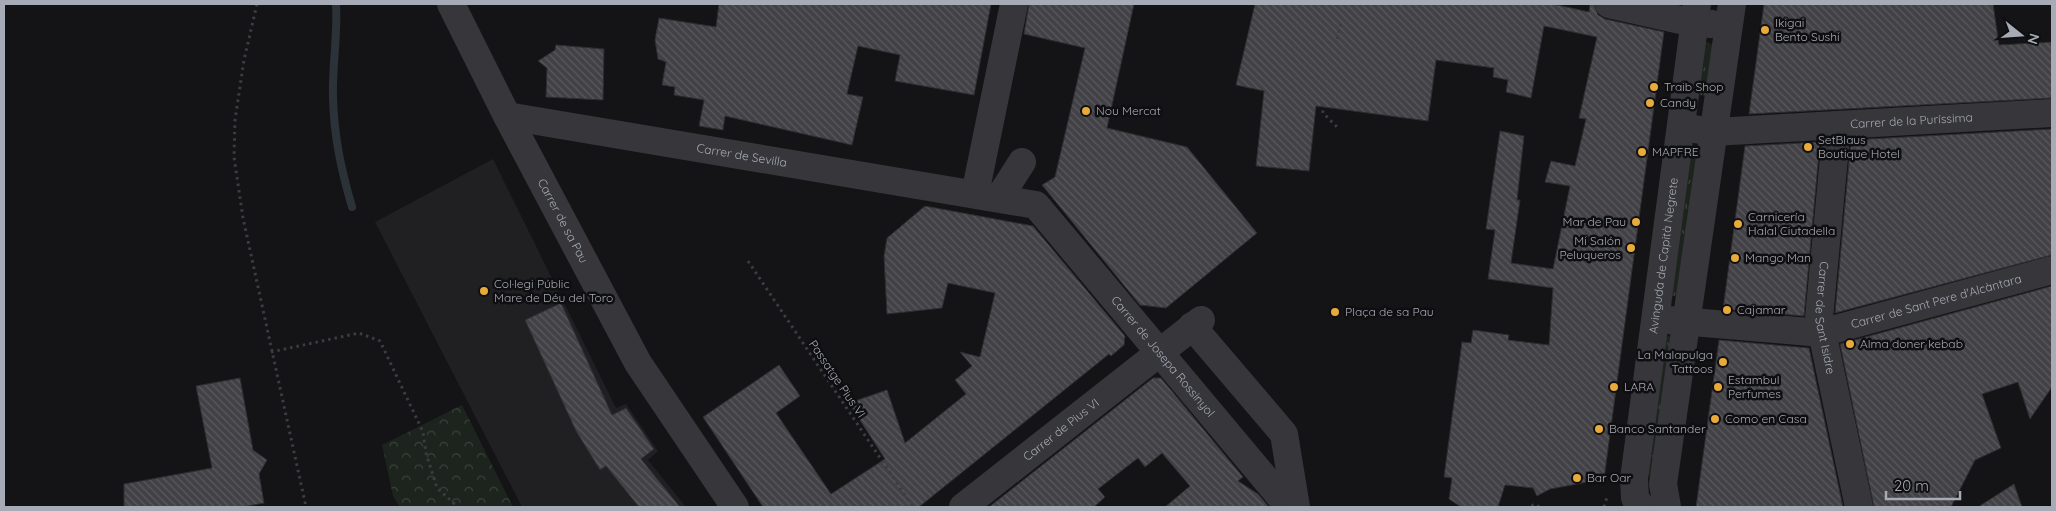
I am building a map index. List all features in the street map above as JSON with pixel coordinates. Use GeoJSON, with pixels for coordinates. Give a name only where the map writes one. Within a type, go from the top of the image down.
{"type":"FeatureCollection","features":[{"type":"Feature","properties":{"kind":"street","name":"Carrer de sa Pau"},"geometry":{"type":"LineString","coordinates":[[450,4],[638,363],[734,507]]}},
{"type":"Feature","properties":{"kind":"street"},"geometry":{"type":"LineString","coordinates":[[987,196],[1014,4]]}},
{"type":"Feature","properties":{"kind":"street"},"geometry":{"type":"LineString","coordinates":[[1610,4],[1695,13],[1730,14],[1663,484],[1667,507]]}},
{"type":"Feature","properties":{"kind":"street","name":"Avinguda de Capità Negrete"},"geometry":{"type":"LineString","coordinates":[[1641,507],[1635,498],[1634,479],[1695,13]]}},
{"type":"Feature","properties":{"kind":"street","name":"Carrer de la Puríssima"},"geometry":{"type":"LineString","coordinates":[[1680,127],[1713,132],[2052,113]]}},
{"type":"Feature","properties":{"kind":"street","name":"Carrer de Sevilla"},"geometry":{"type":"LineString","coordinates":[[507,116],[1036,205]]}},
{"type":"Feature","properties":{"kind":"street","name":"Carrer de Sant Isidre"},"geometry":{"type":"LineString","coordinates":[[1837,125],[1819,318],[1859,507]]}},
{"type":"Feature","properties":{"kind":"street"},"geometry":{"type":"LineString","coordinates":[[987,196],[1022,162]]}},
{"type":"Feature","properties":{"kind":"street","name":"Carrer de Josepa Rossinyol"},"geometry":{"type":"LineString","coordinates":[[1036,205],[1289,507]]}},
{"type":"Feature","properties":{"kind":"street","name":"Carrer de Sant Pere d'Alcàntara"},"geometry":{"type":"LineString","coordinates":[[1821,333],[2052,270]]}},
{"type":"Feature","properties":{"kind":"street"},"geometry":{"type":"LineString","coordinates":[[1655,320],[1686,320],[1821,333]]}},
{"type":"Feature","properties":{"kind":"street"},"geometry":{"type":"LineString","coordinates":[[1160,352],[1197,323],[1268,418],[1284,434],[1296,507]]}},
{"type":"Feature","properties":{"kind":"street","name":"Carrer de Pius VI"},"geometry":{"type":"LineString","coordinates":[[963,507],[1160,352]]}},
{"type":"Feature","properties":{"kind":"street","name":"Carrer de sa Pau"},"geometry":{"type":"LineString","coordinates":[[700,458],[728,507]]}},
{"type":"Feature","properties":{"kind":"path"},"geometry":{"type":"LineString","coordinates":[[257,4],[244,60],[234,120],[234,157],[243,218],[306,507]]}},
{"type":"Feature","properties":{"kind":"path"},"geometry":{"type":"LineString","coordinates":[[1337,39],[1340,23]]}},
{"type":"Feature","properties":{"kind":"path"},"geometry":{"type":"LineString","coordinates":[[1322,104],[1323,113],[1339,129]]}},
{"type":"Feature","properties":{"kind":"path","name":"Passatge Pius VI"},"geometry":{"type":"LineString","coordinates":[[748,261],[913,507]]}},
{"type":"Feature","properties":{"kind":"path"},"geometry":{"type":"LineString","coordinates":[[271,352],[360,333],[380,341],[423,432],[426,453],[437,488],[458,507]]}},
{"type":"Feature","properties":{"kind":"path"},"geometry":{"type":"LineString","coordinates":[[1532,507],[1533,505],[1541,507]]}},
{"type":"Feature","properties":{"kind":"shaded area","name":"Col·legi Públic Mare de Déu del Toro"},"geometry":{"type":"Polygon","coordinates":[[[493,159],[616,408],[626,404],[658,451],[648,460],[686,507],[522,507],[375,222],[493,159]]]}},
{"type":"Feature","properties":{"kind":"green space"},"geometry":{"type":"Polygon","coordinates":[[[1708,42],[1714,46],[1708,96],[1693,94],[1702,44],[1708,42]]]}},
{"type":"Feature","properties":{"kind":"green space"},"geometry":{"type":"Polygon","coordinates":[[[1694,145],[1700,148],[1682,297],[1667,295],[1688,147],[1694,145]]]}},
{"type":"Feature","properties":{"kind":"green space"},"geometry":{"type":"Polygon","coordinates":[[[1669,336],[1674,339],[1658,476],[1643,475],[1663,338],[1669,336]]]}},
{"type":"Feature","properties":{"kind":"green space"},"geometry":{"type":"Polygon","coordinates":[[[462,405],[513,507],[400,507],[393,496],[382,445],[462,405]]]}},
{"type":"Feature","properties":{"kind":"building"},"geometry":{"type":"Polygon","coordinates":[[[719,4],[991,4],[974,95],[895,81],[900,55],[858,46],[847,94],[863,97],[852,145],[725,116],[723,130],[699,126],[704,100],[674,95],[675,87],[662,85],[666,62],[658,59],[655,40],[659,18],[716,27],[719,4]]]}},
{"type":"Feature","properties":{"kind":"building"},"geometry":{"type":"Polygon","coordinates":[[[1029,4],[1134,4],[1107,128],[1187,147],[1257,233],[1166,308],[1140,305],[1042,185],[1055,177],[1085,48],[1024,34],[1029,4]]]}},
{"type":"Feature","properties":{"kind":"building"},"geometry":{"type":"Polygon","coordinates":[[[1255,4],[1553,4],[1589,12],[1590,4],[1594,4],[1598,15],[1605,19],[1664,32],[1604,479],[1550,489],[1537,496],[1533,488],[1505,485],[1498,507],[1461,507],[1449,499],[1452,478],[1444,477],[1462,342],[1471,343],[1473,330],[1509,335],[1508,340],[1549,345],[1553,288],[1488,279],[1495,230],[1486,229],[1500,131],[1524,136],[1517,200],[1520,200],[1511,263],[1553,269],[1570,186],[1545,182],[1551,161],[1575,166],[1586,119],[1579,118],[1597,37],[1544,26],[1531,98],[1506,92],[1508,80],[1493,77],[1494,68],[1436,60],[1428,121],[1316,106],[1309,171],[1256,166],[1264,91],[1236,85],[1255,4]]]}},
{"type":"Feature","properties":{"kind":"building"},"geometry":{"type":"Polygon","coordinates":[[[1764,4],[1993,4],[1999,45],[2052,42],[2052,98],[1749,114],[1764,4]]]}},
{"type":"Feature","properties":{"kind":"building"},"geometry":{"type":"Polygon","coordinates":[[[556,45],[604,49],[603,100],[546,97],[547,68],[538,61],[555,50],[556,45]]]}},
{"type":"Feature","properties":{"kind":"building"},"geometry":{"type":"Polygon","coordinates":[[[2052,129],[2052,255],[1835,313],[1851,140],[2052,129]]]}},
{"type":"Feature","properties":{"kind":"building"},"geometry":{"type":"Polygon","coordinates":[[[1820,142],[1804,316],[1723,309],[1745,146],[1820,142]]]}},
{"type":"Feature","properties":{"kind":"building"},"geometry":{"type":"Polygon","coordinates":[[[925,206],[1033,226],[1125,336],[1124,345],[1111,356],[1109,354],[919,507],[763,507],[703,417],[779,365],[800,396],[776,413],[831,494],[885,459],[849,403],[887,390],[905,443],[966,394],[955,380],[972,366],[960,352],[980,357],[995,293],[948,283],[942,308],[887,314],[884,256],[887,238],[925,206]]]}},
{"type":"Feature","properties":{"kind":"building"},"geometry":{"type":"Polygon","coordinates":[[[2052,286],[2052,387],[2030,419],[2018,382],[1982,394],[2001,448],[1975,460],[1951,507],[1874,507],[1840,344],[2052,286]]]}},
{"type":"Feature","properties":{"kind":"building"},"geometry":{"type":"Polygon","coordinates":[[[561,303],[612,415],[626,408],[654,449],[641,459],[680,507],[639,507],[606,466],[600,470],[576,431],[525,320],[561,303]]]}},
{"type":"Feature","properties":{"kind":"building"},"geometry":{"type":"Polygon","coordinates":[[[1719,340],[1809,348],[1843,507],[1696,507],[1719,340]]]}},
{"type":"Feature","properties":{"kind":"building"},"geometry":{"type":"Polygon","coordinates":[[[240,378],[253,450],[267,460],[259,474],[264,503],[243,507],[124,507],[124,484],[212,468],[196,386],[240,378]]]}},
{"type":"Feature","properties":{"kind":"building"},"geometry":{"type":"Polygon","coordinates":[[[1153,378],[1161,378],[1243,477],[1238,481],[1258,494],[1269,507],[1165,507],[1190,486],[1162,453],[1145,467],[1138,458],[1098,489],[1105,497],[1094,507],[989,507],[1153,378]]]}},
{"type":"Feature","properties":{"kind":"building"},"geometry":{"type":"Polygon","coordinates":[[[2014,484],[2022,507],[1978,507],[2014,484]]]}},
{"type":"Feature","properties":{"kind":"waterway"},"geometry":{"type":"LineString","coordinates":[[336,4],[333,85],[335,126],[339,153],[352,207]]}},
{"type":"Feature","properties":{"kind":"place","name":"Ikigai Bento Sushi"},"geometry":{"type":"Point","coordinates":[1765,30]}},
{"type":"Feature","properties":{"kind":"place","name":"Traib Shop"},"geometry":{"type":"Point","coordinates":[1654,87]}},
{"type":"Feature","properties":{"kind":"place","name":"Candy"},"geometry":{"type":"Point","coordinates":[1650,103]}},
{"type":"Feature","properties":{"kind":"place","name":"Nou Mercat"},"geometry":{"type":"Point","coordinates":[1086,111]}},
{"type":"Feature","properties":{"kind":"place","name":"SetBlaus Boutique Hotel"},"geometry":{"type":"Point","coordinates":[1808,147]}},
{"type":"Feature","properties":{"kind":"place","name":"MAPFRE"},"geometry":{"type":"Point","coordinates":[1642,152]}},
{"type":"Feature","properties":{"kind":"place","name":"Mar de Pau"},"geometry":{"type":"Point","coordinates":[1636,222]}},
{"type":"Feature","properties":{"kind":"place","name":"Carnicería Halal Ciutadella"},"geometry":{"type":"Point","coordinates":[1738,224]}},
{"type":"Feature","properties":{"kind":"place","name":"Mi Salón Peluqueros"},"geometry":{"type":"Point","coordinates":[1631,248]}},
{"type":"Feature","properties":{"kind":"place","name":"Mango Man"},"geometry":{"type":"Point","coordinates":[1735,258]}},
{"type":"Feature","properties":{"kind":"place","name":"Col·legi Públic Mare de Déu del Toro"},"geometry":{"type":"Point","coordinates":[484,291]}},
{"type":"Feature","properties":{"kind":"place","name":"Cajamar"},"geometry":{"type":"Point","coordinates":[1727,310]}},
{"type":"Feature","properties":{"kind":"place","name":"Plaça de sa Pau"},"geometry":{"type":"Point","coordinates":[1335,312]}},
{"type":"Feature","properties":{"kind":"place","name":"Alma doner kebab"},"geometry":{"type":"Point","coordinates":[1850,344]}},
{"type":"Feature","properties":{"kind":"place","name":"La Malapulga Tattoos"},"geometry":{"type":"Point","coordinates":[1723,362]}},
{"type":"Feature","properties":{"kind":"place","name":"LARA"},"geometry":{"type":"Point","coordinates":[1614,387]}},
{"type":"Feature","properties":{"kind":"place","name":"Estambul Perfumes"},"geometry":{"type":"Point","coordinates":[1718,387]}},
{"type":"Feature","properties":{"kind":"place","name":"Como en Casa"},"geometry":{"type":"Point","coordinates":[1715,419]}},
{"type":"Feature","properties":{"kind":"place","name":"Banco Santander"},"geometry":{"type":"Point","coordinates":[1599,429]}},
{"type":"Feature","properties":{"kind":"place","name":"Bar Oar"},"geometry":{"type":"Point","coordinates":[1577,478]}}]}
